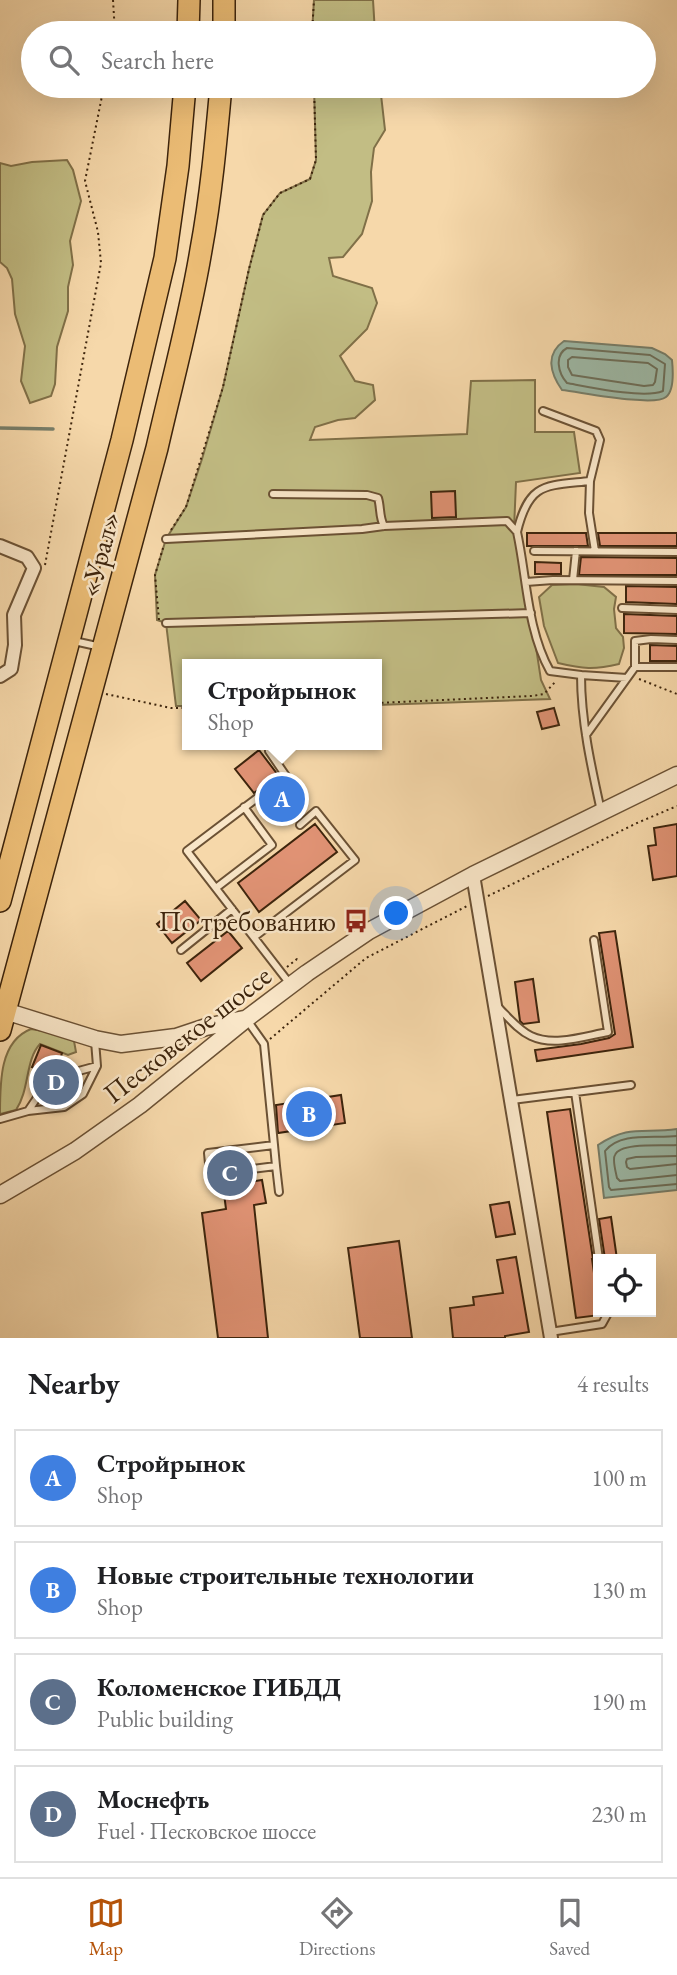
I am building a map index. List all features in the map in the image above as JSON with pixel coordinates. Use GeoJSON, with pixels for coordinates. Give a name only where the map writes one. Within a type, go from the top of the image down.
{"type":"FeatureCollection","features":[{"type":"Feature","properties":{"kind":"highway"},"geometry":{"type":"LineString","coordinates":[[188,0],[188,21]]}},
{"type":"Feature","properties":{"kind":"highway"},"geometry":{"type":"LineString","coordinates":[[224,0],[224,21]]}},
{"type":"Feature","properties":{"kind":"highway","name":"«Урал»"},"geometry":{"type":"LineString","coordinates":[[0,901],[122,440],[165,258],[185,98]]}},
{"type":"Feature","properties":{"kind":"highway","name":"«Урал»"},"geometry":{"type":"LineString","coordinates":[[2,1021],[157,448],[201,250],[219,98]]}},
{"type":"Feature","properties":{"kind":"street"},"geometry":{"type":"LineString","coordinates":[[0,546],[27,556],[34,568],[13,615],[15,645],[11,669],[0,676]]}},
{"type":"Feature","properties":{"kind":"street","name":"Песковское шоссе"},"geometry":{"type":"LineString","coordinates":[[0,1195],[75,1151],[140,1105],[246,1019],[369,931],[601,811],[677,775]]}},
{"type":"Feature","properties":{"kind":"street"},"geometry":{"type":"LineString","coordinates":[[473,876],[551,1335]]}},
{"type":"Feature","properties":{"kind":"street"},"geometry":{"type":"LineString","coordinates":[[2,1021],[121,1044],[176,1037],[206,1027],[246,1019]]}},
{"type":"Feature","properties":{"kind":"street"},"geometry":{"type":"LineString","coordinates":[[206,1027],[216,1036],[216,1042]]}},
{"type":"Feature","properties":{"kind":"lane"},"geometry":{"type":"LineString","coordinates":[[543,411],[596,431],[600,440],[590,481],[589,513],[595,551]]}},
{"type":"Feature","properties":{"kind":"lane"},"geometry":{"type":"LineString","coordinates":[[590,481],[537,490],[529,500],[517,532],[531,613],[540,653],[550,671],[581,676],[626,678]]}},
{"type":"Feature","properties":{"kind":"lane"},"geometry":{"type":"LineString","coordinates":[[273,494],[367,495],[377,498],[380,519],[384,526]]}},
{"type":"Feature","properties":{"kind":"lane"},"geometry":{"type":"LineString","coordinates":[[166,539],[507,521],[517,532]]}},
{"type":"Feature","properties":{"kind":"lane"},"geometry":{"type":"LineString","coordinates":[[534,551],[677,552]]}},
{"type":"Feature","properties":{"kind":"lane"},"geometry":{"type":"LineString","coordinates":[[573,580],[576,551]]}},
{"type":"Feature","properties":{"kind":"lane"},"geometry":{"type":"LineString","coordinates":[[526,582],[677,581]]}},
{"type":"Feature","properties":{"kind":"lane"},"geometry":{"type":"LineString","coordinates":[[622,608],[677,610]]}},
{"type":"Feature","properties":{"kind":"lane"},"geometry":{"type":"LineString","coordinates":[[166,623],[531,613]]}},
{"type":"Feature","properties":{"kind":"lane"},"geometry":{"type":"LineString","coordinates":[[69,640],[103,648]]}},
{"type":"Feature","properties":{"kind":"lane"},"geometry":{"type":"LineString","coordinates":[[586,735],[635,667],[635,641],[677,640]]}},
{"type":"Feature","properties":{"kind":"lane"},"geometry":{"type":"LineString","coordinates":[[635,667],[677,667]]}},
{"type":"Feature","properties":{"kind":"lane"},"geometry":{"type":"LineString","coordinates":[[581,676],[581,701],[586,735],[601,811]]}},
{"type":"Feature","properties":{"kind":"lane"},"geometry":{"type":"LineString","coordinates":[[269,751],[286,776],[187,851],[291,985]]}},
{"type":"Feature","properties":{"kind":"lane"},"geometry":{"type":"LineString","coordinates":[[216,888],[272,845],[244,807]]}},
{"type":"Feature","properties":{"kind":"lane"},"geometry":{"type":"LineString","coordinates":[[254,937],[355,860],[316,811],[300,825]]}},
{"type":"Feature","properties":{"kind":"lane"},"geometry":{"type":"LineString","coordinates":[[181,950],[232,909]]}},
{"type":"Feature","properties":{"kind":"lane"},"geometry":{"type":"LineString","coordinates":[[496,1006],[532,1037],[548,1041],[608,1032],[594,940]]}},
{"type":"Feature","properties":{"kind":"lane"},"geometry":{"type":"LineString","coordinates":[[246,1019],[264,1044],[279,1192]]}},
{"type":"Feature","properties":{"kind":"lane"},"geometry":{"type":"LineString","coordinates":[[0,1119],[29,1111],[64,1107],[83,1094],[97,1066],[95,1039]]}},
{"type":"Feature","properties":{"kind":"lane"},"geometry":{"type":"LineString","coordinates":[[64,1075],[97,1066]]}},
{"type":"Feature","properties":{"kind":"lane"},"geometry":{"type":"LineString","coordinates":[[29,1111],[47,1083]]}},
{"type":"Feature","properties":{"kind":"lane"},"geometry":{"type":"LineString","coordinates":[[512,1100],[631,1085]]}},
{"type":"Feature","properties":{"kind":"lane"},"geometry":{"type":"LineString","coordinates":[[575,1092],[598,1254]]}},
{"type":"Feature","properties":{"kind":"lane"},"geometry":{"type":"LineString","coordinates":[[274,1145],[208,1153],[210,1174],[276,1166]]}},
{"type":"Feature","properties":{"kind":"lane"},"geometry":{"type":"LineString","coordinates":[[551,1335],[602,1324],[604,1317]]}},
{"type":"Feature","properties":{"kind":"path"},"geometry":{"type":"LineString","coordinates":[[113,0],[114,21]]}},
{"type":"Feature","properties":{"kind":"path"},"geometry":{"type":"LineString","coordinates":[[313,21],[314,0]]}},
{"type":"Feature","properties":{"kind":"path"},"geometry":{"type":"LineString","coordinates":[[34,568],[46,565],[102,263],[98,232],[85,181],[102,98]]}},
{"type":"Feature","properties":{"kind":"path"},"geometry":{"type":"LineString","coordinates":[[166,623],[157,620],[155,575],[166,539],[186,507],[202,459],[223,387],[263,215],[280,193],[310,179],[316,160],[314,98]]}},
{"type":"Feature","properties":{"kind":"path"},"geometry":{"type":"LineString","coordinates":[[382,703],[532,696],[544,694],[564,673]]}},
{"type":"Feature","properties":{"kind":"path"},"geometry":{"type":"LineString","coordinates":[[626,678],[635,677],[677,694]]}},
{"type":"Feature","properties":{"kind":"path"},"geometry":{"type":"LineString","coordinates":[[101,693],[182,708]]}},
{"type":"Feature","properties":{"kind":"path"},"geometry":{"type":"LineString","coordinates":[[264,1044],[366,958],[637,823],[677,806]]}},
{"type":"Feature","properties":{"kind":"shaded area"},"geometry":{"type":"Polygon","coordinates":[[[314,0],[373,0],[374,21],[313,21],[314,0]]]}},
{"type":"Feature","properties":{"kind":"shaded area"},"geometry":{"type":"Polygon","coordinates":[[[314,98],[381,98],[385,130],[374,148],[372,201],[362,234],[343,257],[329,258],[333,276],[372,288],[377,303],[367,329],[340,356],[355,381],[373,385],[375,400],[355,418],[315,427],[310,440],[467,434],[471,381],[535,380],[535,432],[574,432],[580,473],[516,482],[514,529],[526,582],[541,680],[550,699],[382,705],[382,659],[182,659],[182,706],[176,706],[166,623],[157,620],[155,575],[166,539],[186,507],[202,459],[223,387],[263,215],[280,193],[310,179],[316,160],[314,98]]]}},
{"type":"Feature","properties":{"kind":"shaded area"},"geometry":{"type":"Polygon","coordinates":[[[67,160],[73,170],[81,201],[70,241],[73,265],[68,287],[68,311],[57,347],[55,384],[51,396],[30,403],[21,381],[25,346],[15,314],[12,279],[7,268],[0,262],[0,163],[11,166],[67,160]]]}},
{"type":"Feature","properties":{"kind":"shaded area"},"geometry":{"type":"Polygon","coordinates":[[[552,585],[604,587],[616,597],[616,628],[623,637],[624,648],[619,664],[588,668],[558,663],[544,626],[539,597],[552,585]]]}},
{"type":"Feature","properties":{"kind":"shaded area"},"geometry":{"type":"Polygon","coordinates":[[[31,1029],[74,1041],[76,1052],[68,1055],[40,1044],[32,1058],[24,1093],[16,1110],[0,1114],[0,1088],[8,1052],[21,1035],[31,1029]]]}},
{"type":"Feature","properties":{"kind":"water"},"geometry":{"type":"Polygon","coordinates":[[[564,341],[652,348],[665,354],[672,360],[669,394],[659,400],[647,400],[562,390],[551,364],[554,352],[564,341]]]}},
{"type":"Feature","properties":{"kind":"water"},"geometry":{"type":"Polygon","coordinates":[[[677,1129],[677,1190],[604,1198],[598,1145],[628,1132],[677,1129]]]}},
{"type":"Feature","properties":{"kind":"building"},"geometry":{"type":"Polygon","coordinates":[[[455,491],[456,517],[432,518],[431,492],[455,491]]]}},
{"type":"Feature","properties":{"kind":"building"},"geometry":{"type":"Polygon","coordinates":[[[527,533],[586,533],[588,546],[527,546],[527,533]]]}},
{"type":"Feature","properties":{"kind":"building"},"geometry":{"type":"Polygon","coordinates":[[[598,533],[677,533],[677,546],[600,546],[598,533]]]}},
{"type":"Feature","properties":{"kind":"building"},"geometry":{"type":"Polygon","coordinates":[[[581,557],[677,558],[677,575],[579,575],[581,557]]]}},
{"type":"Feature","properties":{"kind":"building"},"geometry":{"type":"Polygon","coordinates":[[[535,562],[561,563],[561,574],[535,574],[535,562]]]}},
{"type":"Feature","properties":{"kind":"building"},"geometry":{"type":"Polygon","coordinates":[[[626,586],[677,587],[677,604],[626,602],[626,586]]]}},
{"type":"Feature","properties":{"kind":"building"},"geometry":{"type":"Polygon","coordinates":[[[624,614],[677,616],[677,634],[624,633],[624,614]]]}},
{"type":"Feature","properties":{"kind":"building"},"geometry":{"type":"Polygon","coordinates":[[[650,645],[677,646],[677,661],[650,661],[650,645]]]}},
{"type":"Feature","properties":{"kind":"building"},"geometry":{"type":"Polygon","coordinates":[[[554,708],[559,725],[542,729],[537,712],[554,708]]]}},
{"type":"Feature","properties":{"kind":"building"},"geometry":{"type":"Polygon","coordinates":[[[259,750],[278,775],[254,793],[235,769],[259,750]]]}},
{"type":"Feature","properties":{"kind":"building"},"geometry":{"type":"Polygon","coordinates":[[[315,824],[337,852],[259,912],[238,883],[315,824]]]}},
{"type":"Feature","properties":{"kind":"building"},"geometry":{"type":"Polygon","coordinates":[[[677,824],[677,876],[653,880],[648,846],[656,845],[654,828],[677,824]]]}},
{"type":"Feature","properties":{"kind":"building"},"geometry":{"type":"Polygon","coordinates":[[[185,901],[201,920],[172,943],[157,924],[185,901]]]}},
{"type":"Feature","properties":{"kind":"building"},"geometry":{"type":"Polygon","coordinates":[[[228,931],[242,948],[201,981],[187,963],[228,931]]]}},
{"type":"Feature","properties":{"kind":"building"},"geometry":{"type":"Polygon","coordinates":[[[615,931],[633,1047],[537,1061],[535,1050],[581,1044],[609,1038],[615,1034],[599,933],[615,931]]]}},
{"type":"Feature","properties":{"kind":"building"},"geometry":{"type":"Polygon","coordinates":[[[533,979],[539,1022],[523,1024],[520,1021],[515,982],[533,979]]]}},
{"type":"Feature","properties":{"kind":"building"},"geometry":{"type":"Polygon","coordinates":[[[41,1045],[62,1053],[59,1063],[62,1070],[58,1076],[67,1080],[70,1088],[53,1096],[50,1089],[52,1080],[45,1078],[42,1070],[32,1067],[41,1045]]]}},
{"type":"Feature","properties":{"kind":"building"},"geometry":{"type":"Polygon","coordinates":[[[341,1095],[345,1123],[278,1133],[276,1105],[341,1095]]]}},
{"type":"Feature","properties":{"kind":"building"},"geometry":{"type":"Polygon","coordinates":[[[570,1109],[593,1259],[593,1316],[576,1318],[547,1112],[570,1109]]]}},
{"type":"Feature","properties":{"kind":"building"},"geometry":{"type":"Polygon","coordinates":[[[262,1180],[266,1203],[254,1205],[268,1338],[218,1338],[202,1213],[226,1209],[223,1186],[262,1180]]]}},
{"type":"Feature","properties":{"kind":"building"},"geometry":{"type":"Polygon","coordinates":[[[509,1202],[515,1234],[496,1237],[490,1205],[509,1202]]]}},
{"type":"Feature","properties":{"kind":"building"},"geometry":{"type":"Polygon","coordinates":[[[611,1217],[616,1254],[604,1254],[599,1219],[611,1217]]]}},
{"type":"Feature","properties":{"kind":"building"},"geometry":{"type":"Polygon","coordinates":[[[399,1241],[412,1338],[360,1338],[348,1248],[399,1241]]]}},
{"type":"Feature","properties":{"kind":"building"},"geometry":{"type":"Polygon","coordinates":[[[516,1257],[529,1332],[505,1338],[453,1338],[450,1308],[474,1305],[473,1297],[503,1293],[497,1260],[516,1257]]]}},
{"type":"Feature","properties":{"kind":"waterway"},"geometry":{"type":"LineString","coordinates":[[0,428],[53,429]]}},
{"type":"Feature","properties":{"kind":"place","name":"Стройрынок"},"geometry":{"type":"Point","coordinates":[282,799]}},
{"type":"Feature","properties":{"kind":"place","name":"По требованию"},"geometry":{"type":"Point","coordinates":[356,921]}},
{"type":"Feature","properties":{"kind":"place","name":"Моснефть"},"geometry":{"type":"Point","coordinates":[56,1082]}},
{"type":"Feature","properties":{"kind":"place","name":"Новые строительные технологии"},"geometry":{"type":"Point","coordinates":[309,1114]}},
{"type":"Feature","properties":{"kind":"place","name":"Коломенское ГИБДД"},"geometry":{"type":"Point","coordinates":[230,1173]}}]}
